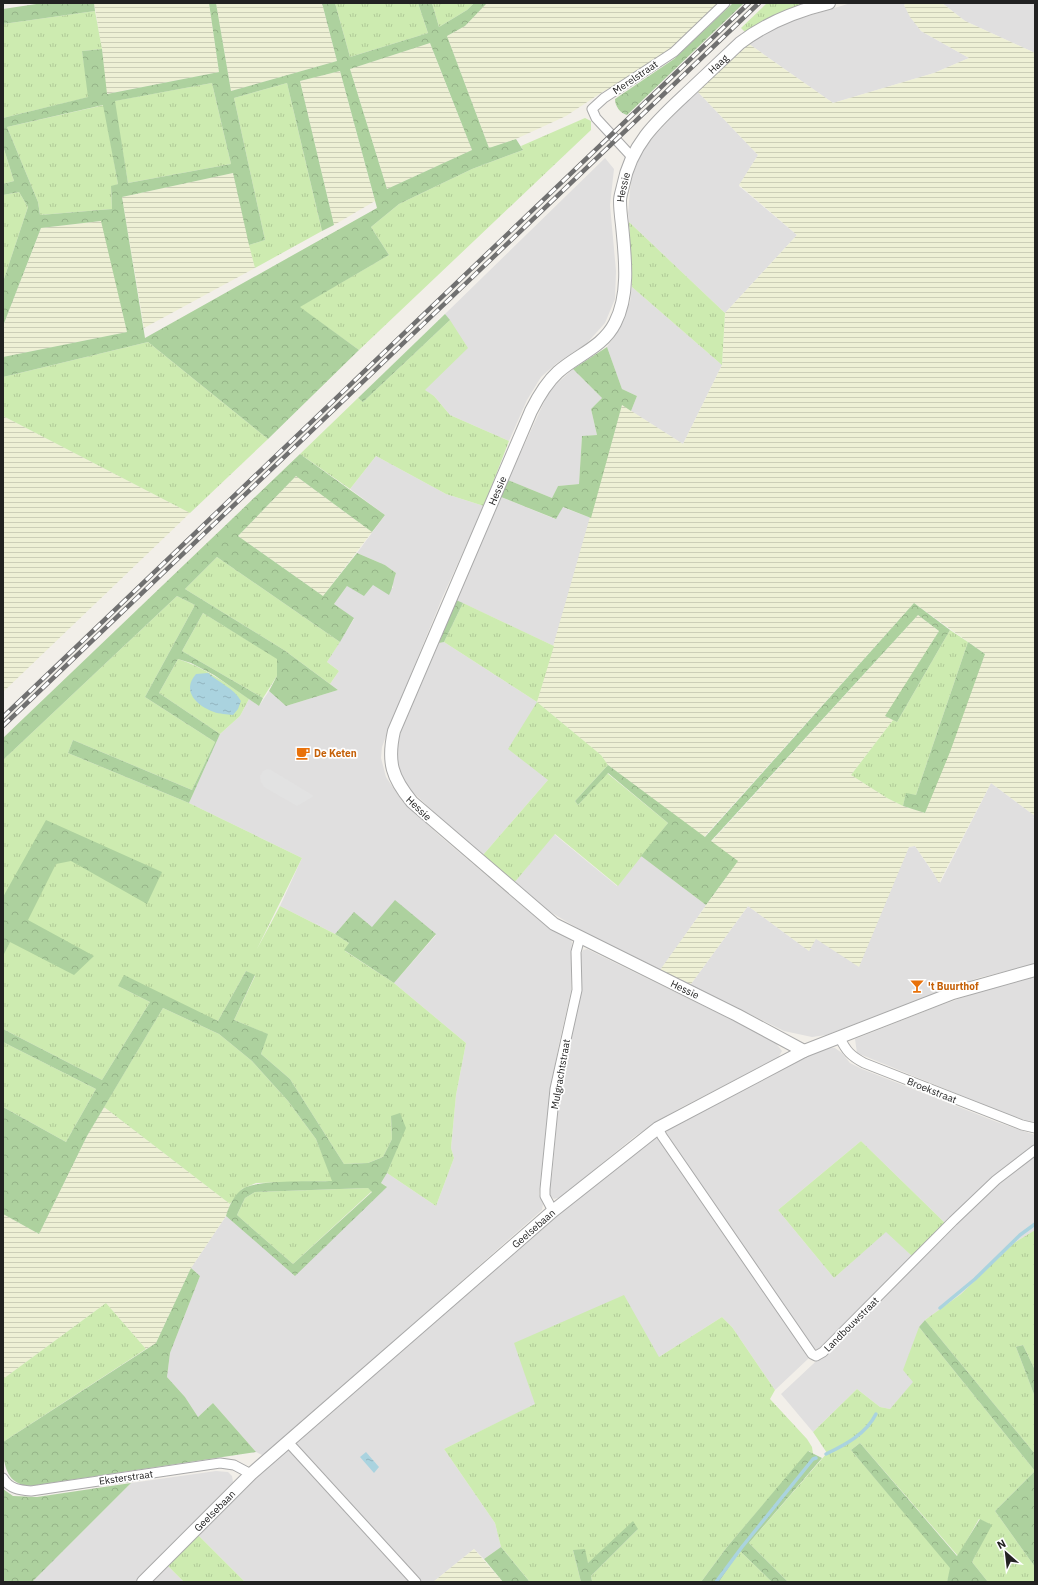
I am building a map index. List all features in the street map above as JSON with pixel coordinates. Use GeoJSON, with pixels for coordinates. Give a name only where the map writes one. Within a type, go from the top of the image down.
{"type":"FeatureCollection","features":[{"type":"Feature","properties":{"kind":"street","name":"Merelstraat"},"geometry":{"type":"LineString","coordinates":[[632,157],[596,118],[592,110],[604,98],[674,52],[725,3]]}},
{"type":"Feature","properties":{"kind":"street","name":"Haag"},"geometry":{"type":"LineString","coordinates":[[632,157],[641,140],[654,124],[740,43],[753,33],[773,22],[792,14],[829,3]]}},
{"type":"Feature","properties":{"kind":"street","name":"Hessie"},"geometry":{"type":"LineString","coordinates":[[632,157],[625,176],[620,200],[625,279],[622,301],[615,323],[607,335],[596,346],[570,362],[553,378],[540,395],[531,411],[397,724],[390,747],[390,759],[393,771],[404,792],[412,802],[554,924],[737,1015],[804,1051]]}},
{"type":"Feature","properties":{"kind":"street","name":"Mulgrachtstraat"},"geometry":{"type":"LineString","coordinates":[[553,1211],[545,1196],[555,1089],[576,990],[576,952],[580,937]]}},
{"type":"Feature","properties":{"kind":"street"},"geometry":{"type":"LineString","coordinates":[[804,1051],[953,993],[1035,970]]}},
{"type":"Feature","properties":{"kind":"street","name":"Broekstraat"},"geometry":{"type":"LineString","coordinates":[[840,1038],[844,1048],[849,1054],[864,1063],[1010,1120],[1035,1128]]}},
{"type":"Feature","properties":{"kind":"street","name":"Geelsebaan"},"geometry":{"type":"LineString","coordinates":[[143,1582],[251,1474],[553,1211],[658,1128],[804,1051]]}},
{"type":"Feature","properties":{"kind":"street","name":"Landbouwstraat"},"geometry":{"type":"LineString","coordinates":[[658,1128],[812,1354],[816,1356],[823,1352],[953,1221],[996,1180],[1035,1150]]}},
{"type":"Feature","properties":{"kind":"street"},"geometry":{"type":"LineString","coordinates":[[288,1442],[416,1582]]}},
{"type":"Feature","properties":{"kind":"street","name":"Eksterstraat"},"geometry":{"type":"LineString","coordinates":[[3,1478],[5,1482],[15,1489],[31,1491],[220,1464],[234,1465],[251,1474]]}},
{"type":"Feature","properties":{"kind":"shaded area"},"geometry":{"type":"Polygon","coordinates":[[[851,3],[907,3],[904,5],[921,31],[969,58],[934,73],[833,103],[749,44],[788,22],[851,3]]]}},
{"type":"Feature","properties":{"kind":"shaded area"},"geometry":{"type":"Polygon","coordinates":[[[942,3],[1035,3],[1035,53],[965,21],[942,3]]]}},
{"type":"Feature","properties":{"kind":"shaded area"},"geometry":{"type":"Polygon","coordinates":[[[697,91],[758,155],[739,186],[797,235],[725,313],[629,222],[628,213],[631,180],[640,154],[656,134],[697,91]]]}},
{"type":"Feature","properties":{"kind":"shaded area"},"geometry":{"type":"Polygon","coordinates":[[[605,158],[614,169],[610,205],[616,271],[615,299],[605,323],[587,343],[557,363],[541,377],[527,400],[509,441],[450,415],[434,396],[424,390],[467,348],[445,314],[605,158]]]}},
{"type":"Feature","properties":{"kind":"shaded area"},"geometry":{"type":"Polygon","coordinates":[[[632,287],[722,365],[683,444],[631,411],[637,396],[622,389],[607,347],[621,326],[630,302],[632,287]]]}},
{"type":"Feature","properties":{"kind":"shaded area"},"geometry":{"type":"Polygon","coordinates":[[[573,369],[602,398],[591,409],[597,435],[582,436],[579,484],[558,486],[552,498],[508,480],[552,388],[573,369]]]}},
{"type":"Feature","properties":{"kind":"shaded area"},"geometry":{"type":"Polygon","coordinates":[[[376,456],[446,494],[484,506],[443,596],[382,747],[381,758],[386,777],[402,801],[440,836],[539,920],[550,928],[571,939],[571,991],[551,1086],[539,1194],[543,1204],[542,1210],[264,1456],[256,1452],[213,1403],[198,1417],[185,1397],[167,1377],[170,1353],[200,1276],[191,1268],[226,1216],[295,1275],[386,1186],[381,1183],[387,1173],[436,1206],[454,1158],[451,1148],[456,1095],[466,1043],[394,983],[436,935],[372,928],[354,912],[335,934],[280,906],[302,858],[189,803],[220,734],[240,716],[249,699],[259,706],[269,691],[286,706],[338,690],[330,684],[339,671],[327,662],[354,619],[334,604],[347,586],[372,585],[393,588],[393,581],[396,573],[385,565],[357,553],[385,515],[350,489],[376,456]]]}},
{"type":"Feature","properties":{"kind":"shaded area"},"geometry":{"type":"Polygon","coordinates":[[[501,497],[555,519],[562,507],[591,518],[554,646],[456,600],[501,497]]]}},
{"type":"Feature","properties":{"kind":"shaded area"},"geometry":{"type":"Polygon","coordinates":[[[444,642],[537,702],[548,780],[483,855],[403,783],[395,758],[401,731],[439,643],[444,642]]]}},
{"type":"Feature","properties":{"kind":"shaded area"},"geometry":{"type":"Polygon","coordinates":[[[267,769],[314,796],[297,806],[264,787],[260,776],[263,771],[267,769]]]}},
{"type":"Feature","properties":{"kind":"shaded area"},"geometry":{"type":"Polygon","coordinates":[[[991,783],[1035,816],[1035,964],[978,978],[826,1035],[812,1037],[784,1031],[584,932],[542,907],[514,883],[554,834],[617,886],[641,856],[706,905],[661,970],[691,984],[748,906],[809,951],[815,939],[894,881],[909,847],[915,846],[940,883],[991,783]]]}},
{"type":"Feature","properties":{"kind":"shaded area"},"geometry":{"type":"Polygon","coordinates":[[[587,949],[767,1037],[774,1041],[782,1051],[778,1058],[656,1122],[634,1137],[561,1197],[554,1199],[549,1194],[549,1189],[552,1175],[560,1088],[582,985],[581,954],[583,950],[587,949]]]}},
{"type":"Feature","properties":{"kind":"shaded area"},"geometry":{"type":"Polygon","coordinates":[[[1035,976],[1035,1122],[1027,1121],[1002,1112],[857,1053],[855,1039],[992,987],[1035,976]]]}},
{"type":"Feature","properties":{"kind":"shaded area"},"geometry":{"type":"Polygon","coordinates":[[[828,1047],[835,1048],[842,1053],[850,1063],[862,1069],[997,1122],[1035,1135],[1035,1146],[946,1224],[861,1141],[778,1210],[834,1278],[886,1231],[913,1257],[824,1346],[813,1350],[666,1133],[669,1128],[691,1116],[828,1047]]]}},
{"type":"Feature","properties":{"kind":"shaded area"},"geometry":{"type":"Polygon","coordinates":[[[656,1137],[660,1138],[810,1356],[775,1390],[732,1327],[722,1317],[659,1357],[515,1343],[536,1404],[444,1449],[495,1523],[501,1547],[484,1559],[474,1549],[433,1582],[245,1582],[198,1535],[241,1489],[555,1217],[656,1137]]]}},
{"type":"Feature","properties":{"kind":"shaded area"},"geometry":{"type":"Polygon","coordinates":[[[1035,1153],[1035,1230],[1014,1243],[961,1294],[925,1320],[919,1327],[914,1382],[890,1409],[880,1407],[857,1389],[813,1432],[781,1394],[828,1350],[984,1194],[1035,1153]]]}},
{"type":"Feature","properties":{"kind":"shaded area"},"geometry":{"type":"Polygon","coordinates":[[[216,1471],[228,1472],[232,1476],[233,1482],[135,1582],[32,1582],[131,1483],[216,1471]]]}},
{"type":"Feature","properties":{"kind":"shaded area"},"geometry":{"type":"Polygon","coordinates":[[[167,1565],[184,1582],[150,1582],[167,1565]]]}},
{"type":"Feature","properties":{"kind":"green space"},"geometry":{"type":"Polygon","coordinates":[[[43,3],[94,3],[95,11],[3,24],[3,9],[43,3]]]}},
{"type":"Feature","properties":{"kind":"green space"},"geometry":{"type":"Polygon","coordinates":[[[94,3],[209,3],[219,72],[106,94],[102,49],[94,3]]]}},
{"type":"Feature","properties":{"kind":"green space"},"geometry":{"type":"Polygon","coordinates":[[[209,3],[216,3],[231,91],[337,61],[322,3],[335,3],[350,57],[428,33],[418,3],[432,3],[439,27],[467,10],[474,3],[487,3],[465,26],[447,36],[489,148],[516,139],[523,150],[472,169],[399,204],[371,227],[389,255],[300,307],[359,350],[268,439],[148,342],[3,377],[3,357],[127,332],[101,221],[41,228],[3,326],[3,282],[28,207],[19,192],[3,195],[3,184],[14,181],[3,146],[3,118],[88,97],[82,51],[102,49],[107,94],[219,72],[209,3]],[[430,43],[350,69],[387,189],[472,150],[430,43]],[[340,71],[300,81],[334,225],[322,231],[287,83],[234,98],[265,240],[249,245],[233,173],[122,197],[145,338],[377,208],[340,71]],[[212,83],[115,101],[128,183],[231,164],[212,83]],[[103,105],[7,127],[38,202],[40,215],[112,209],[111,186],[118,184],[103,105]]]}},
{"type":"Feature","properties":{"kind":"green space"},"geometry":{"type":"Polygon","coordinates":[[[216,3],[322,3],[337,61],[231,91],[216,3]]]}},
{"type":"Feature","properties":{"kind":"green space"},"geometry":{"type":"Polygon","coordinates":[[[335,3],[418,3],[428,33],[350,57],[335,3]]]}},
{"type":"Feature","properties":{"kind":"green space"},"geometry":{"type":"Polygon","coordinates":[[[432,3],[474,3],[467,10],[439,27],[432,3]]]}},
{"type":"Feature","properties":{"kind":"green space"},"geometry":{"type":"Polygon","coordinates":[[[487,3],[721,3],[662,57],[623,82],[604,91],[566,116],[516,139],[489,148],[447,36],[465,26],[487,3]]]}},
{"type":"Feature","properties":{"kind":"green space"},"geometry":{"type":"Polygon","coordinates":[[[733,3],[744,3],[627,115],[618,109],[615,99],[674,59],[733,3]]]}},
{"type":"Feature","properties":{"kind":"green space"},"geometry":{"type":"Polygon","coordinates":[[[767,3],[807,3],[746,33],[741,28],[767,3]]]}},
{"type":"Feature","properties":{"kind":"green space"},"geometry":{"type":"Polygon","coordinates":[[[907,3],[942,3],[965,21],[1035,53],[1035,816],[991,783],[939,883],[915,846],[909,847],[859,967],[816,939],[809,951],[748,906],[691,984],[660,970],[737,862],[711,842],[918,615],[939,631],[886,716],[893,720],[851,775],[887,798],[903,806],[925,813],[985,654],[914,603],[704,837],[608,765],[601,755],[537,702],[622,405],[683,444],[722,365],[725,313],[797,235],[739,185],[758,155],[697,91],[749,44],[833,103],[934,73],[969,58],[921,31],[910,17],[904,5],[907,3]]]}},
{"type":"Feature","properties":{"kind":"green space"},"geometry":{"type":"Polygon","coordinates":[[[95,11],[102,49],[82,51],[89,97],[3,118],[3,24],[95,11]]]}},
{"type":"Feature","properties":{"kind":"green space"},"geometry":{"type":"Polygon","coordinates":[[[430,43],[472,150],[387,189],[350,69],[430,43]]]}},
{"type":"Feature","properties":{"kind":"green space"},"geometry":{"type":"Polygon","coordinates":[[[340,71],[375,201],[334,225],[300,81],[340,71]]]}},
{"type":"Feature","properties":{"kind":"green space"},"geometry":{"type":"Polygon","coordinates":[[[212,83],[231,164],[128,183],[114,101],[212,83]]]}},
{"type":"Feature","properties":{"kind":"green space"},"geometry":{"type":"Polygon","coordinates":[[[287,83],[322,231],[255,268],[249,245],[265,240],[234,98],[287,83]]]}},
{"type":"Feature","properties":{"kind":"green space"},"geometry":{"type":"Polygon","coordinates":[[[104,105],[118,184],[111,187],[112,209],[40,215],[38,202],[7,127],[104,105]]]}},
{"type":"Feature","properties":{"kind":"green space"},"geometry":{"type":"Polygon","coordinates":[[[585,118],[591,121],[591,130],[359,350],[299,307],[389,255],[371,227],[399,204],[472,169],[523,150],[521,146],[585,118]]]}},
{"type":"Feature","properties":{"kind":"green space"},"geometry":{"type":"Polygon","coordinates":[[[3,146],[14,181],[3,184],[3,146]]]}},
{"type":"Feature","properties":{"kind":"green space"},"geometry":{"type":"Polygon","coordinates":[[[233,173],[255,268],[144,328],[122,197],[233,173]]]}},
{"type":"Feature","properties":{"kind":"green space"},"geometry":{"type":"Polygon","coordinates":[[[19,192],[28,207],[3,282],[3,195],[19,192]]]}},
{"type":"Feature","properties":{"kind":"green space"},"geometry":{"type":"Polygon","coordinates":[[[102,221],[127,332],[3,357],[3,326],[41,228],[102,221]]]}},
{"type":"Feature","properties":{"kind":"green space"},"geometry":{"type":"Polygon","coordinates":[[[629,222],[725,313],[722,365],[632,287],[629,222]]]}},
{"type":"Feature","properties":{"kind":"green space"},"geometry":{"type":"Polygon","coordinates":[[[445,314],[450,320],[363,402],[358,398],[445,314]]]}},
{"type":"Feature","properties":{"kind":"green space"},"geometry":{"type":"Polygon","coordinates":[[[450,320],[468,348],[425,390],[434,396],[450,415],[509,441],[484,506],[446,494],[376,456],[350,489],[300,454],[358,398],[363,402],[450,320]]]}},
{"type":"Feature","properties":{"kind":"green space"},"geometry":{"type":"Polygon","coordinates":[[[148,342],[268,439],[190,513],[3,416],[3,377],[148,342]]]}},
{"type":"Feature","properties":{"kind":"green space"},"geometry":{"type":"Polygon","coordinates":[[[607,347],[622,389],[637,396],[631,411],[622,405],[591,518],[563,507],[556,519],[501,497],[508,480],[552,498],[558,486],[579,484],[582,436],[597,435],[591,409],[602,398],[573,369],[607,347]]]}},
{"type":"Feature","properties":{"kind":"green space"},"geometry":{"type":"Polygon","coordinates":[[[3,416],[190,513],[3,692],[3,416]]]}},
{"type":"Feature","properties":{"kind":"green space"},"geometry":{"type":"Polygon","coordinates":[[[300,454],[385,515],[372,532],[296,476],[238,536],[323,596],[357,553],[385,565],[396,573],[389,595],[373,585],[364,596],[347,586],[334,604],[354,618],[340,642],[217,557],[185,589],[284,650],[338,690],[286,706],[269,691],[277,676],[277,659],[203,613],[182,651],[263,698],[259,706],[214,675],[191,663],[178,659],[159,693],[220,734],[189,803],[68,753],[73,740],[192,790],[215,742],[145,697],[195,605],[177,596],[3,760],[3,738],[300,454]]]}},
{"type":"Feature","properties":{"kind":"green space"},"geometry":{"type":"Polygon","coordinates":[[[296,476],[372,532],[323,596],[238,536],[296,476]]]}},
{"type":"Feature","properties":{"kind":"green space"},"geometry":{"type":"Polygon","coordinates":[[[217,557],[340,642],[327,662],[339,671],[330,684],[284,650],[185,589],[217,557]]]}},
{"type":"Feature","properties":{"kind":"green space"},"geometry":{"type":"Polygon","coordinates":[[[177,596],[195,605],[145,697],[215,742],[192,790],[73,740],[68,753],[189,803],[302,858],[257,949],[280,906],[335,934],[349,943],[345,951],[394,983],[466,1043],[456,1095],[451,1148],[454,1158],[436,1206],[387,1173],[405,1128],[391,1116],[392,1139],[383,1157],[368,1163],[344,1164],[290,1079],[261,1054],[267,1034],[234,1020],[255,976],[246,971],[218,1021],[118,986],[150,1002],[102,1080],[3,1029],[3,760],[177,596]]]}},
{"type":"Feature","properties":{"kind":"green space"},"geometry":{"type":"Polygon","coordinates":[[[456,600],[463,603],[444,642],[439,643],[456,600]]]}},
{"type":"Feature","properties":{"kind":"green space"},"geometry":{"type":"Polygon","coordinates":[[[463,603],[554,646],[537,702],[444,642],[463,603]]]}},
{"type":"Feature","properties":{"kind":"green space"},"geometry":{"type":"Polygon","coordinates":[[[914,603],[950,630],[897,722],[885,716],[939,631],[918,615],[711,841],[738,861],[706,905],[641,856],[668,823],[608,773],[578,805],[575,801],[608,765],[705,837],[914,603]]]}},
{"type":"Feature","properties":{"kind":"green space"},"geometry":{"type":"Polygon","coordinates":[[[203,613],[278,659],[277,676],[263,698],[182,651],[203,613]]]}},
{"type":"Feature","properties":{"kind":"green space"},"geometry":{"type":"Polygon","coordinates":[[[950,630],[968,642],[916,795],[906,794],[903,806],[887,798],[851,775],[893,720],[897,722],[950,630]]]}},
{"type":"Feature","properties":{"kind":"green space"},"geometry":{"type":"Polygon","coordinates":[[[968,642],[985,654],[950,752],[925,813],[903,806],[906,793],[916,795],[968,642]]]}},
{"type":"Feature","properties":{"kind":"green space"},"geometry":{"type":"Polygon","coordinates":[[[178,659],[206,671],[249,699],[240,716],[220,734],[159,693],[178,659]]]}},
{"type":"Feature","properties":{"kind":"green space"},"geometry":{"type":"Polygon","coordinates":[[[537,702],[601,755],[608,765],[575,801],[578,805],[607,773],[668,823],[618,886],[555,834],[514,883],[483,855],[548,780],[508,749],[537,702]]]}},
{"type":"Feature","properties":{"kind":"green space"},"geometry":{"type":"Polygon","coordinates":[[[46,820],[162,872],[147,904],[71,861],[56,864],[28,920],[94,956],[74,975],[10,942],[3,956],[3,897],[46,820]]]}},
{"type":"Feature","properties":{"kind":"green space"},"geometry":{"type":"Polygon","coordinates":[[[395,900],[436,934],[394,983],[344,950],[349,943],[335,934],[354,912],[372,927],[395,900]]]}},
{"type":"Feature","properties":{"kind":"green space"},"geometry":{"type":"Polygon","coordinates":[[[246,971],[255,975],[234,1020],[268,1034],[261,1054],[290,1079],[344,1164],[368,1163],[383,1157],[392,1139],[391,1116],[400,1113],[406,1128],[387,1173],[381,1183],[387,1187],[295,1276],[226,1216],[230,1205],[236,1196],[241,1190],[248,1186],[284,1182],[332,1181],[316,1139],[288,1101],[252,1061],[219,1034],[163,1008],[87,1136],[39,1234],[3,1214],[3,1107],[66,1142],[96,1089],[3,1042],[3,1029],[102,1080],[150,1002],[118,986],[124,975],[218,1021],[246,971]],[[368,1188],[255,1192],[245,1198],[237,1215],[293,1264],[372,1192],[368,1188]]]}},
{"type":"Feature","properties":{"kind":"green space"},"geometry":{"type":"Polygon","coordinates":[[[163,1008],[219,1034],[252,1061],[288,1101],[316,1139],[333,1181],[256,1183],[242,1189],[230,1204],[104,1107],[163,1008]]]}},
{"type":"Feature","properties":{"kind":"green space"},"geometry":{"type":"Polygon","coordinates":[[[3,1042],[96,1089],[66,1142],[3,1107],[3,1042]]]}},
{"type":"Feature","properties":{"kind":"green space"},"geometry":{"type":"Polygon","coordinates":[[[104,1107],[230,1204],[226,1216],[191,1268],[156,1343],[146,1349],[106,1303],[3,1379],[3,1214],[39,1234],[87,1136],[104,1107]]]}},
{"type":"Feature","properties":{"kind":"green space"},"geometry":{"type":"Polygon","coordinates":[[[861,1141],[946,1224],[913,1257],[886,1232],[834,1278],[778,1210],[861,1141]]]}},
{"type":"Feature","properties":{"kind":"green space"},"geometry":{"type":"Polygon","coordinates":[[[368,1188],[372,1191],[293,1264],[237,1215],[245,1198],[255,1192],[368,1188]]]}},
{"type":"Feature","properties":{"kind":"green space"},"geometry":{"type":"Polygon","coordinates":[[[1035,1230],[1035,1370],[1023,1345],[1016,1347],[1035,1397],[1035,1454],[925,1320],[961,1294],[1014,1243],[1035,1230]]]}},
{"type":"Feature","properties":{"kind":"green space"},"geometry":{"type":"Polygon","coordinates":[[[191,1268],[200,1276],[170,1353],[167,1377],[185,1397],[198,1417],[213,1403],[256,1452],[33,1486],[23,1485],[12,1478],[8,1473],[4,1461],[3,1442],[156,1343],[191,1268]]]}},
{"type":"Feature","properties":{"kind":"green space"},"geometry":{"type":"Polygon","coordinates":[[[624,1295],[659,1357],[722,1317],[732,1327],[775,1390],[770,1399],[807,1439],[812,1447],[813,1454],[809,1451],[727,1547],[701,1582],[592,1582],[591,1576],[638,1529],[588,1563],[573,1550],[581,1582],[530,1582],[501,1547],[495,1523],[444,1449],[535,1404],[514,1343],[624,1295]]]}},
{"type":"Feature","properties":{"kind":"green space"},"geometry":{"type":"Polygon","coordinates":[[[106,1303],[146,1349],[3,1442],[3,1379],[106,1303]]]}},
{"type":"Feature","properties":{"kind":"green space"},"geometry":{"type":"Polygon","coordinates":[[[925,1320],[1035,1454],[1035,1471],[919,1327],[925,1320]]]}},
{"type":"Feature","properties":{"kind":"green space"},"geometry":{"type":"Polygon","coordinates":[[[919,1327],[1035,1471],[995,1511],[1035,1567],[1035,1582],[988,1582],[972,1562],[991,1525],[979,1519],[958,1556],[860,1443],[851,1450],[951,1568],[947,1582],[788,1582],[749,1543],[827,1453],[813,1432],[857,1389],[880,1407],[890,1409],[913,1382],[903,1370],[919,1327]]]}},
{"type":"Feature","properties":{"kind":"green space"},"geometry":{"type":"Polygon","coordinates":[[[1023,1345],[1035,1370],[1035,1397],[1016,1347],[1023,1345]]]}},
{"type":"Feature","properties":{"kind":"green space"},"geometry":{"type":"Polygon","coordinates":[[[860,1443],[957,1556],[980,1519],[992,1525],[972,1562],[988,1582],[947,1582],[950,1568],[851,1450],[860,1443]]]}},
{"type":"Feature","properties":{"kind":"green space"},"geometry":{"type":"Polygon","coordinates":[[[808,1451],[822,1458],[749,1543],[788,1582],[772,1582],[740,1551],[719,1582],[701,1582],[727,1547],[808,1451]]]}},
{"type":"Feature","properties":{"kind":"green space"},"geometry":{"type":"Polygon","coordinates":[[[1035,1471],[1035,1567],[995,1511],[1035,1471]]]}},
{"type":"Feature","properties":{"kind":"green space"},"geometry":{"type":"Polygon","coordinates":[[[131,1483],[32,1582],[3,1582],[3,1489],[13,1496],[37,1497],[131,1483]]]}},
{"type":"Feature","properties":{"kind":"green space"},"geometry":{"type":"Polygon","coordinates":[[[633,1521],[638,1529],[591,1576],[592,1582],[581,1582],[573,1550],[585,1549],[588,1563],[633,1521]]]}},
{"type":"Feature","properties":{"kind":"green space"},"geometry":{"type":"Polygon","coordinates":[[[198,1535],[245,1582],[184,1582],[167,1565],[198,1535]]]}},
{"type":"Feature","properties":{"kind":"green space"},"geometry":{"type":"Polygon","coordinates":[[[501,1547],[530,1582],[503,1582],[484,1559],[501,1547]]]}},
{"type":"Feature","properties":{"kind":"green space"},"geometry":{"type":"Polygon","coordinates":[[[474,1549],[503,1582],[433,1582],[474,1549]]]}},
{"type":"Feature","properties":{"kind":"green space"},"geometry":{"type":"Polygon","coordinates":[[[740,1551],[772,1582],[719,1582],[740,1551]]]}},
{"type":"Feature","properties":{"kind":"water"},"geometry":{"type":"Polygon","coordinates":[[[208,673],[230,689],[241,701],[238,709],[233,715],[214,712],[202,706],[193,697],[190,686],[192,680],[196,674],[208,673]]]}},
{"type":"Feature","properties":{"kind":"water"},"geometry":{"type":"Polygon","coordinates":[[[366,1452],[379,1467],[374,1473],[360,1457],[366,1452]]]}},
{"type":"Feature","properties":{"kind":"waterway"},"geometry":{"type":"LineString","coordinates":[[940,1308],[975,1279],[1020,1235],[1035,1224]]}},
{"type":"Feature","properties":{"kind":"waterway"},"geometry":{"type":"LineString","coordinates":[[826,1454],[848,1443],[861,1433],[876,1414]]}},
{"type":"Feature","properties":{"kind":"waterway"},"geometry":{"type":"LineString","coordinates":[[716,1582],[742,1547],[813,1459],[816,1458]]}},
{"type":"Feature","properties":{"kind":"railway"},"geometry":{"type":"LineString","coordinates":[[3,717],[749,3]]}},
{"type":"Feature","properties":{"kind":"railway"},"geometry":{"type":"LineString","coordinates":[[3,726],[759,3]]}},
{"type":"Feature","properties":{"kind":"place","name":"De Keten"},"geometry":{"type":"Point","coordinates":[303,753]}},
{"type":"Feature","properties":{"kind":"place","name":"'t Buurthof"},"geometry":{"type":"Point","coordinates":[917,986]}}]}
